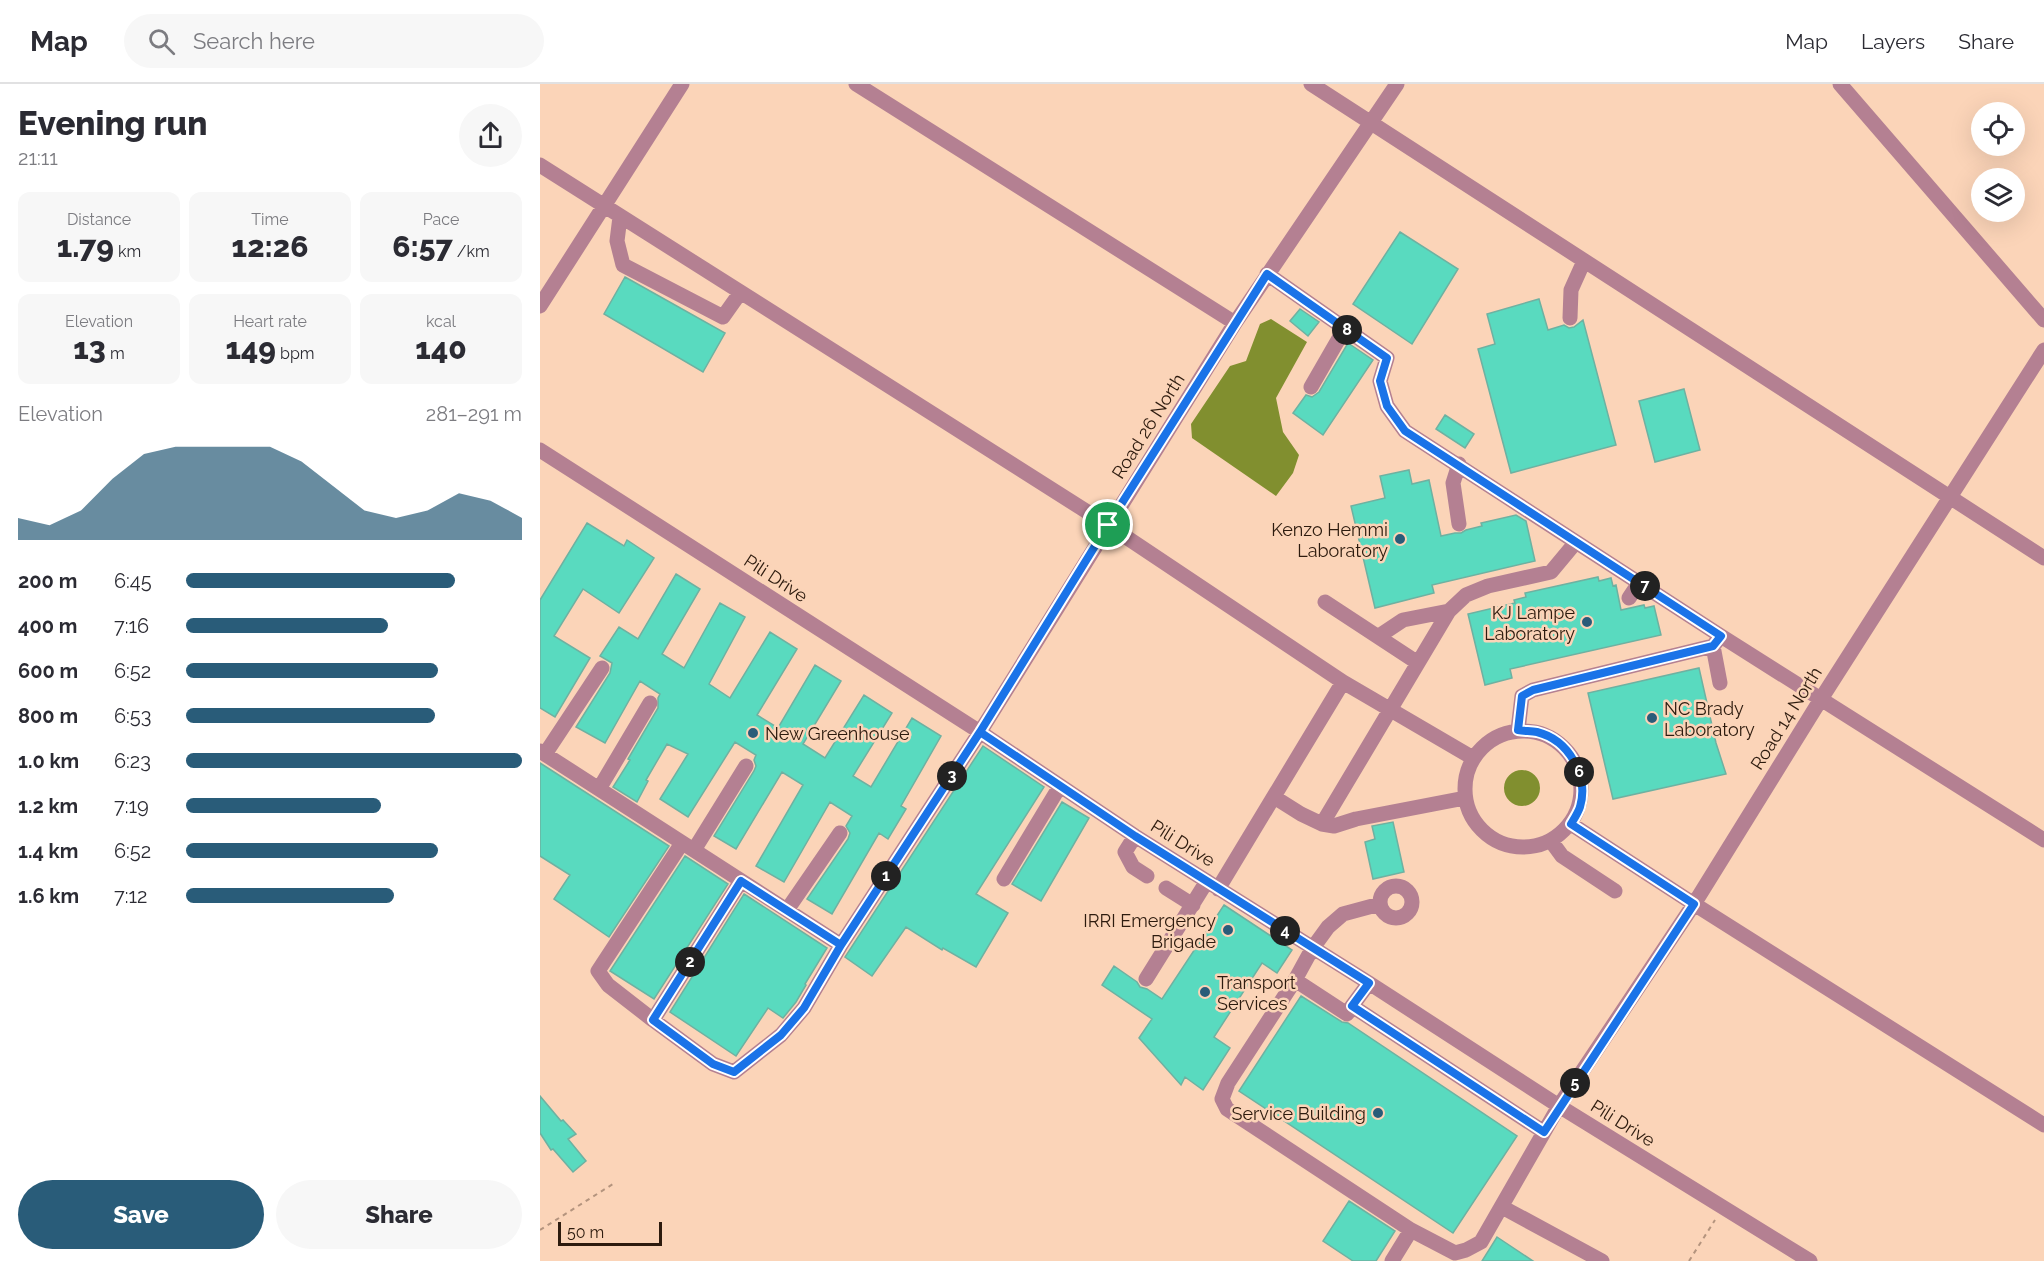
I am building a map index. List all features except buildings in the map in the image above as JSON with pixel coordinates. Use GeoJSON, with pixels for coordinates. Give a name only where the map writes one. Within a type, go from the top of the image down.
{"type":"FeatureCollection","features":[{"type":"Feature","properties":{"kind":"street"},"geometry":{"type":"LineString","coordinates":[[540,306],[682,84]]}},
{"type":"Feature","properties":{"kind":"street"},"geometry":{"type":"LineString","coordinates":[[856,84],[872,88],[1235,323]]}},
{"type":"Feature","properties":{"kind":"street"},"geometry":{"type":"LineString","coordinates":[[1311,84],[2044,558]]}},
{"type":"Feature","properties":{"kind":"street","name":"Road 26 North"},"geometry":{"type":"LineString","coordinates":[[653,1020],[713,1064],[734,1072],[781,1035],[804,1008],[841,945],[980,732],[1235,323],[1397,84]]}},
{"type":"Feature","properties":{"kind":"street"},"geometry":{"type":"LineString","coordinates":[[1840,84],[2044,320]]}},
{"type":"Feature","properties":{"kind":"street"},"geometry":{"type":"LineString","coordinates":[[540,165],[1108,525],[1343,682],[1473,758]]}},
{"type":"Feature","properties":{"kind":"street"},"geometry":{"type":"LineString","coordinates":[[620,217],[617,241],[623,265],[723,317],[740,293]]}},
{"type":"Feature","properties":{"kind":"street"},"geometry":{"type":"LineString","coordinates":[[1570,318],[1571,290],[1584,261]]}},
{"type":"Feature","properties":{"kind":"street"},"geometry":{"type":"LineString","coordinates":[[1267,274],[1387,358],[1380,381],[1387,406],[1405,431],[1639,582],[1717,641],[1821,699],[2044,840]]}},
{"type":"Feature","properties":{"kind":"street"},"geometry":{"type":"LineString","coordinates":[[1311,387],[1345,328]]}},
{"type":"Feature","properties":{"kind":"street","name":"Road 14 North"},"geometry":{"type":"LineString","coordinates":[[1411,1230],[1455,1253],[1481,1242],[1559,1106],[1694,904],[1821,699],[2044,350]]}},
{"type":"Feature","properties":{"kind":"street","name":"Pili Drive"},"geometry":{"type":"LineString","coordinates":[[540,450],[980,732],[1135,836],[1559,1106],[1810,1261]]}},
{"type":"Feature","properties":{"kind":"street"},"geometry":{"type":"LineString","coordinates":[[1459,464],[1453,483],[1459,524]]}},
{"type":"Feature","properties":{"kind":"street"},"geometry":{"type":"LineString","coordinates":[[1322,824],[1449,610],[1466,595],[1488,586],[1551,572],[1576,542]]}},
{"type":"Feature","properties":{"kind":"street"},"geometry":{"type":"LineString","coordinates":[[1629,598],[1639,582]]}},
{"type":"Feature","properties":{"kind":"street"},"geometry":{"type":"LineString","coordinates":[[1325,602],[1418,663]]}},
{"type":"Feature","properties":{"kind":"street"},"geometry":{"type":"LineString","coordinates":[[1379,636],[1403,620],[1449,610]]}},
{"type":"Feature","properties":{"kind":"street"},"geometry":{"type":"LineString","coordinates":[[1717,641],[1720,683]]}},
{"type":"Feature","properties":{"kind":"street"},"geometry":{"type":"LineString","coordinates":[[1518,730],[1522,696],[1533,690],[1717,641]]}},
{"type":"Feature","properties":{"kind":"street"},"geometry":{"type":"LineString","coordinates":[[602,668],[542,753],[841,945]]}},
{"type":"Feature","properties":{"kind":"street"},"geometry":{"type":"LineString","coordinates":[[1146,979],[1193,905],[1212,885],[1274,797],[1343,682]]}},
{"type":"Feature","properties":{"kind":"street"},"geometry":{"type":"LineString","coordinates":[[599,789],[650,703]]}},
{"type":"Feature","properties":{"kind":"street"},"geometry":{"type":"LineString","coordinates":[[1518,730],[1537,732],[1555,740],[1574,761],[1582,788],[1580,807],[1571,824],[1551,841],[1533,848],[1515,848],[1497,842],[1482,831],[1471,816],[1465,798],[1467,770],[1473,758],[1485,744],[1493,739],[1518,730]]}},
{"type":"Feature","properties":{"kind":"street"},"geometry":{"type":"LineString","coordinates":[[741,881],[653,1020],[608,985],[598,971],[746,765]]}},
{"type":"Feature","properties":{"kind":"street"},"geometry":{"type":"LineString","coordinates":[[1004,879],[1060,786]]}},
{"type":"Feature","properties":{"kind":"street"},"geometry":{"type":"LineString","coordinates":[[1274,797],[1322,824],[1334,826],[1356,819],[1465,798]]}},
{"type":"Feature","properties":{"kind":"street"},"geometry":{"type":"LineString","coordinates":[[1571,824],[2044,1125]]}},
{"type":"Feature","properties":{"kind":"street"},"geometry":{"type":"LineString","coordinates":[[788,910],[840,833]]}},
{"type":"Feature","properties":{"kind":"street"},"geometry":{"type":"LineString","coordinates":[[1135,836],[1125,852],[1133,867],[1147,876]]}},
{"type":"Feature","properties":{"kind":"street"},"geometry":{"type":"LineString","coordinates":[[1551,841],[1562,856],[1615,891]]}},
{"type":"Feature","properties":{"kind":"street"},"geometry":{"type":"LineString","coordinates":[[1166,888],[1193,905]]}},
{"type":"Feature","properties":{"kind":"street"},"geometry":{"type":"LineString","coordinates":[[1380,904],[1343,914],[1328,927],[1228,1083],[1222,1099],[1227,1109],[1411,1230],[1392,1261]]}},
{"type":"Feature","properties":{"kind":"street"},"geometry":{"type":"LineString","coordinates":[[1295,980],[1347,1014],[1369,983]]}},
{"type":"Feature","properties":{"kind":"street"},"geometry":{"type":"LineString","coordinates":[[1352,1006],[1544,1132]]}},
{"type":"Feature","properties":{"kind":"street"},"geometry":{"type":"LineString","coordinates":[[1502,1207],[1602,1261]]}},
{"type":"Feature","properties":{"kind":"path"},"geometry":{"type":"LineString","coordinates":[[540,1230],[613,1184]]}},
{"type":"Feature","properties":{"kind":"path"},"geometry":{"type":"LineString","coordinates":[[1689,1261],[1719,1214]]}},
{"type":"Feature","properties":{"kind":"shaded area"},"geometry":{"type":"Polygon","coordinates":[[[1271,319],[1307,342],[1276,398],[1283,432],[1299,455],[1293,473],[1276,496],[1192,438],[1191,424],[1230,366],[1246,361],[1260,324],[1271,319]]]}},
{"type":"Feature","properties":{"kind":"shaded area"},"geometry":{"type":"Polygon","coordinates":[[[1522,770],[1535,775],[1540,788],[1535,801],[1522,806],[1509,801],[1504,788],[1509,775],[1522,770]]]}},
{"type":"Feature","properties":{"kind":"place","name":"Kenzo Hemmi Laboratory"},"geometry":{"type":"Point","coordinates":[1400,539]}},
{"type":"Feature","properties":{"kind":"place","name":"KJ Lampe Laboratory"},"geometry":{"type":"Point","coordinates":[1587,622]}},
{"type":"Feature","properties":{"kind":"place","name":"NC Brady Laboratory"},"geometry":{"type":"Point","coordinates":[1652,718]}},
{"type":"Feature","properties":{"kind":"place","name":"New Greenhouse"},"geometry":{"type":"Point","coordinates":[753,733]}},
{"type":"Feature","properties":{"kind":"place","name":"IRRI Emergency Brigade"},"geometry":{"type":"Point","coordinates":[1228,930]}},
{"type":"Feature","properties":{"kind":"place","name":"Transport Services"},"geometry":{"type":"Point","coordinates":[1205,992]}},
{"type":"Feature","properties":{"kind":"place","name":"Service Building"},"geometry":{"type":"Point","coordinates":[1378,1113]}},
{"type":"Feature","properties":{"kind":"route"},"geometry":{"type":"LineString","coordinates":[[1108,525],[980,732],[934,803],[841,945],[804,1008],[781,1035],[734,1072],[713,1064],[653,1020],[741,881],[841,945],[980,732],[1135,836],[1369,983],[1352,1006],[1544,1132],[1694,904],[1571,824],[1580,807],[1582,788],[1578,769],[1569,753],[1555,740],[1537,732],[1518,730],[1522,696],[1533,690],[1713,646],[1721,636],[1405,431],[1387,406],[1380,381],[1387,358],[1267,274],[1108,525]]}}]}
